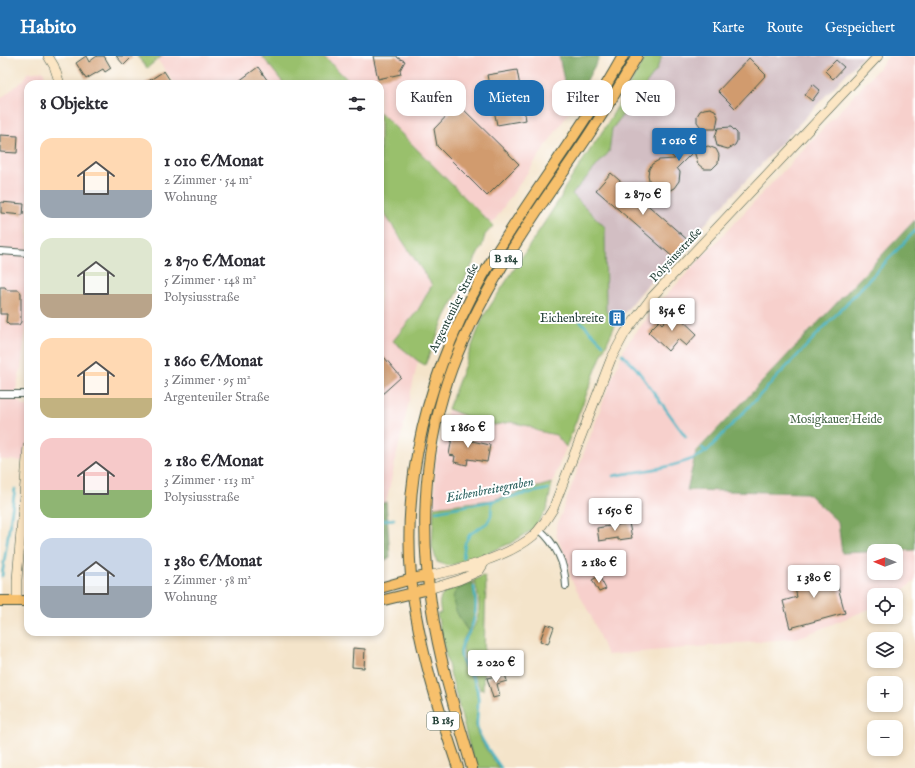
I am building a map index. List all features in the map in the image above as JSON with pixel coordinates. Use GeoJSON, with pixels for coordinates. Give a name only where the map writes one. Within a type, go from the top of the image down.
{"type":"FeatureCollection","features":[{"type":"Feature","properties":{"kind":"main road","name":"Argenteuiler Straße"},"geometry":{"type":"LineString","coordinates":[[458,768],[428,668],[413,593],[410,518],[413,479],[429,401],[451,339],[468,304],[496,254],[578,130],[624,56]]}},
{"type":"Feature","properties":{"kind":"main road","name":"Argenteuiler Straße"},"geometry":{"type":"LineString","coordinates":[[472,768],[441,657],[429,589],[425,516],[430,451],[443,395],[467,331],[497,274],[586,138],[636,56]]}},
{"type":"Feature","properties":{"kind":"main road"},"geometry":{"type":"LineString","coordinates":[[384,587],[428,576]]}},
{"type":"Feature","properties":{"kind":"main road"},"geometry":{"type":"LineString","coordinates":[[384,600],[429,589]]}},
{"type":"Feature","properties":{"kind":"main road"},"geometry":{"type":"LineString","coordinates":[[0,601],[24,601]]}},
{"type":"Feature","properties":{"kind":"street"},"geometry":{"type":"LineString","coordinates":[[48,56],[54,66],[59,80]]}},
{"type":"Feature","properties":{"kind":"street","name":"Polysiusstraße"},"geometry":{"type":"LineString","coordinates":[[428,576],[448,572],[512,550],[523,543],[539,529],[553,509],[611,359],[633,321],[652,297],[878,56]]}},
{"type":"Feature","properties":{"kind":"street"},"geometry":{"type":"LineString","coordinates":[[0,251],[24,252]]}},
{"type":"Feature","properties":{"kind":"street"},"geometry":{"type":"LineString","coordinates":[[0,394],[24,394]]}},
{"type":"Feature","properties":{"kind":"street"},"geometry":{"type":"LineString","coordinates":[[17,601],[17,573],[24,492]]}},
{"type":"Feature","properties":{"kind":"street"},"geometry":{"type":"LineString","coordinates":[[539,529],[550,539],[561,558],[566,586]]}},
{"type":"Feature","properties":{"kind":"street","name":"Polysiusstraße"},"geometry":{"type":"LineString","coordinates":[[429,589],[459,580],[479,571],[486,560]]}},
{"type":"Feature","properties":{"kind":"shaded area"},"geometry":{"type":"Polygon","coordinates":[[[162,56],[262,56],[281,80],[172,80],[157,59],[162,56]]]}},
{"type":"Feature","properties":{"kind":"shaded area"},"geometry":{"type":"Polygon","coordinates":[[[323,56],[559,56],[564,80],[552,80],[552,116],[567,116],[492,224],[384,116],[384,80],[348,80],[323,56]]]}},
{"type":"Feature","properties":{"kind":"shaded area"},"geometry":{"type":"Polygon","coordinates":[[[662,56],[863,56],[644,289],[616,323],[606,311],[605,227],[572,194],[609,152],[612,129],[622,116],[675,116],[675,80],[649,80],[656,71],[662,56]]]}},
{"type":"Feature","properties":{"kind":"shaded area"},"geometry":{"type":"Polygon","coordinates":[[[889,56],[915,56],[915,220],[696,451],[688,490],[807,493],[838,522],[842,552],[867,551],[867,580],[903,580],[903,550],[915,550],[915,581],[903,590],[903,588],[867,588],[867,610],[798,638],[607,655],[591,616],[571,579],[568,564],[556,534],[556,528],[609,386],[626,345],[661,301],[862,87],[889,56]]]}},
{"type":"Feature","properties":{"kind":"shaded area"},"geometry":{"type":"Polygon","coordinates":[[[43,71],[46,80],[24,80],[27,73],[43,71]]]}},
{"type":"Feature","properties":{"kind":"shaded area"},"geometry":{"type":"Polygon","coordinates":[[[24,80],[24,344],[21,368],[16,389],[16,399],[24,406],[24,461],[0,459],[0,99],[24,80]]]}},
{"type":"Feature","properties":{"kind":"shaded area"},"geometry":{"type":"Polygon","coordinates":[[[384,213],[432,285],[418,310],[393,341],[418,361],[386,502],[384,503],[384,213]]]}},
{"type":"Feature","properties":{"kind":"shaded area"},"geometry":{"type":"Polygon","coordinates":[[[448,409],[480,422],[495,425],[511,422],[556,435],[566,447],[552,483],[492,500],[434,507],[435,465],[448,409]]]}},
{"type":"Feature","properties":{"kind":"green space"},"geometry":{"type":"Polygon","coordinates":[[[137,56],[162,56],[147,68],[137,56]]]}},
{"type":"Feature","properties":{"kind":"green space"},"geometry":{"type":"Polygon","coordinates":[[[262,56],[323,56],[348,80],[281,80],[262,56]]]}},
{"type":"Feature","properties":{"kind":"green space"},"geometry":{"type":"Polygon","coordinates":[[[559,56],[600,56],[587,80],[564,80],[559,56]]]}},
{"type":"Feature","properties":{"kind":"green space"},"geometry":{"type":"Polygon","coordinates":[[[646,56],[662,56],[656,71],[649,80],[632,80],[646,56]]]}},
{"type":"Feature","properties":{"kind":"green space"},"geometry":{"type":"Polygon","coordinates":[[[621,100],[622,116],[612,129],[609,152],[572,194],[605,227],[606,311],[616,323],[602,354],[566,447],[556,435],[511,422],[495,425],[480,422],[448,409],[483,317],[561,197],[564,189],[613,116],[621,100]]]}},
{"type":"Feature","properties":{"kind":"green space"},"geometry":{"type":"Polygon","coordinates":[[[384,116],[493,226],[485,235],[482,246],[445,317],[425,365],[393,341],[418,310],[432,285],[384,213],[384,116]]]}},
{"type":"Feature","properties":{"kind":"green space","name":"Mosigkauer Heide"},"geometry":{"type":"Polygon","coordinates":[[[915,220],[915,550],[903,550],[903,544],[867,544],[867,552],[842,553],[838,522],[807,493],[687,490],[696,452],[915,220]]]}},
{"type":"Feature","properties":{"kind":"green space"},"geometry":{"type":"Polygon","coordinates":[[[552,483],[547,509],[532,530],[511,543],[483,555],[449,566],[437,562],[432,547],[434,507],[492,500],[552,483]]]}},
{"type":"Feature","properties":{"kind":"green space"},"geometry":{"type":"Polygon","coordinates":[[[386,502],[390,557],[384,561],[384,503],[386,502]]]}},
{"type":"Feature","properties":{"kind":"green space"},"geometry":{"type":"Polygon","coordinates":[[[483,576],[485,577],[486,584],[483,690],[480,689],[476,679],[467,665],[463,646],[475,624],[479,611],[479,599],[474,580],[483,576]]]}},
{"type":"Feature","properties":{"kind":"green space"},"geometry":{"type":"Polygon","coordinates":[[[473,581],[473,583],[457,590],[459,618],[468,631],[462,642],[460,651],[463,665],[475,686],[478,695],[479,703],[476,730],[499,768],[475,768],[446,657],[437,614],[441,613],[440,600],[445,593],[473,581]]]}},
{"type":"Feature","properties":{"kind":"green space"},"geometry":{"type":"Polygon","coordinates":[[[473,583],[477,602],[476,613],[468,631],[456,611],[453,600],[456,591],[459,588],[473,583]]]}},
{"type":"Feature","properties":{"kind":"building"},"geometry":{"type":"Polygon","coordinates":[[[86,56],[89,62],[97,56],[104,56],[111,68],[105,72],[103,69],[86,79],[76,63],[86,56]]]}},
{"type":"Feature","properties":{"kind":"building"},"geometry":{"type":"Polygon","coordinates":[[[116,56],[133,56],[124,65],[116,56]]]}},
{"type":"Feature","properties":{"kind":"building"},"geometry":{"type":"Polygon","coordinates":[[[373,56],[397,56],[405,61],[400,70],[401,74],[378,79],[373,56]]]}},
{"type":"Feature","properties":{"kind":"building"},"geometry":{"type":"Polygon","coordinates":[[[749,58],[766,75],[735,108],[718,91],[749,58]]]}},
{"type":"Feature","properties":{"kind":"building"},"geometry":{"type":"Polygon","coordinates":[[[836,60],[844,67],[833,79],[825,71],[836,60]]]}},
{"type":"Feature","properties":{"kind":"building"},"geometry":{"type":"Polygon","coordinates":[[[258,67],[267,80],[240,80],[258,67]]]}},
{"type":"Feature","properties":{"kind":"building"},"geometry":{"type":"Polygon","coordinates":[[[517,70],[519,80],[488,80],[487,75],[517,70]]]}},
{"type":"Feature","properties":{"kind":"building"},"geometry":{"type":"Polygon","coordinates":[[[164,71],[170,80],[150,80],[164,71]]]}},
{"type":"Feature","properties":{"kind":"building"},"geometry":{"type":"Polygon","coordinates":[[[813,84],[820,90],[812,101],[805,95],[813,84]]]}},
{"type":"Feature","properties":{"kind":"building"},"geometry":{"type":"Polygon","coordinates":[[[710,108],[715,110],[718,117],[716,129],[704,129],[697,122],[697,116],[700,111],[710,108]]]}},
{"type":"Feature","properties":{"kind":"building"},"geometry":{"type":"Polygon","coordinates":[[[466,112],[519,164],[487,196],[437,146],[434,129],[446,116],[466,116],[466,112]]]}},
{"type":"Feature","properties":{"kind":"building"},"geometry":{"type":"Polygon","coordinates":[[[495,116],[525,116],[526,120],[497,125],[495,116]]]}},
{"type":"Feature","properties":{"kind":"building"},"geometry":{"type":"Polygon","coordinates":[[[731,127],[737,133],[737,141],[735,145],[728,149],[717,146],[715,137],[718,128],[731,127]]]}},
{"type":"Feature","properties":{"kind":"building"},"geometry":{"type":"Polygon","coordinates":[[[680,130],[700,149],[708,146],[716,149],[719,155],[718,163],[712,169],[704,169],[698,164],[694,151],[677,168],[680,172],[679,181],[674,188],[666,192],[657,190],[650,184],[648,175],[649,169],[652,164],[659,160],[675,159],[663,148],[680,130]]]}},
{"type":"Feature","properties":{"kind":"building"},"geometry":{"type":"Polygon","coordinates":[[[0,135],[18,136],[17,153],[0,152],[0,135]]]}},
{"type":"Feature","properties":{"kind":"building"},"geometry":{"type":"Polygon","coordinates":[[[611,173],[690,242],[675,259],[596,190],[611,173]]]}},
{"type":"Feature","properties":{"kind":"building"},"geometry":{"type":"Polygon","coordinates":[[[1,202],[24,204],[23,215],[1,213],[1,202]]]}},
{"type":"Feature","properties":{"kind":"building"},"geometry":{"type":"Polygon","coordinates":[[[0,287],[5,287],[7,290],[19,290],[21,293],[21,322],[19,325],[9,325],[6,322],[7,314],[0,314],[0,287]]]}},
{"type":"Feature","properties":{"kind":"building"},"geometry":{"type":"Polygon","coordinates":[[[674,312],[697,334],[686,346],[678,339],[668,351],[648,332],[659,321],[662,324],[674,312]]]}},
{"type":"Feature","properties":{"kind":"building"},"geometry":{"type":"Polygon","coordinates":[[[384,357],[401,377],[384,392],[384,357]]]}},
{"type":"Feature","properties":{"kind":"building"},"geometry":{"type":"Polygon","coordinates":[[[459,432],[473,435],[472,441],[490,445],[487,462],[468,459],[467,465],[454,462],[455,456],[449,455],[452,437],[458,438],[459,432]]]}},
{"type":"Feature","properties":{"kind":"building"},"geometry":{"type":"Polygon","coordinates":[[[629,523],[632,538],[618,540],[618,538],[599,541],[597,528],[629,523]]]}},
{"type":"Feature","properties":{"kind":"building"},"geometry":{"type":"Polygon","coordinates":[[[833,569],[845,613],[790,628],[783,601],[797,597],[793,580],[833,569]]]}},
{"type":"Feature","properties":{"kind":"building"},"geometry":{"type":"Polygon","coordinates":[[[599,576],[606,589],[599,592],[592,580],[599,576]]]}},
{"type":"Feature","properties":{"kind":"building"},"geometry":{"type":"Polygon","coordinates":[[[546,624],[554,627],[548,644],[540,641],[546,624]]]}},
{"type":"Feature","properties":{"kind":"building"},"geometry":{"type":"Polygon","coordinates":[[[353,648],[365,649],[364,668],[352,667],[353,648]]]}},
{"type":"Feature","properties":{"kind":"building"},"geometry":{"type":"Polygon","coordinates":[[[505,674],[507,681],[497,684],[500,696],[493,698],[487,678],[505,674]]]}},
{"type":"Feature","properties":{"kind":"waterway"},"geometry":{"type":"LineString","coordinates":[[613,476],[675,465],[707,451],[915,231]]}},
{"type":"Feature","properties":{"kind":"waterway"},"geometry":{"type":"LineString","coordinates":[[580,321],[603,344]]}},
{"type":"Feature","properties":{"kind":"waterway"},"geometry":{"type":"LineString","coordinates":[[622,354],[636,368],[686,437]]}},
{"type":"Feature","properties":{"kind":"waterway"},"geometry":{"type":"LineString","coordinates":[[702,448],[707,451]]}},
{"type":"Feature","properties":{"kind":"waterway","name":"Eichenbreitegraben"},"geometry":{"type":"LineString","coordinates":[[2,576],[15,489]]}},
{"type":"Feature","properties":{"kind":"waterway","name":"Eichenbreitegraben"},"geometry":{"type":"LineString","coordinates":[[436,511],[548,489]]}},
{"type":"Feature","properties":{"kind":"waterway"},"geometry":{"type":"LineString","coordinates":[[463,558],[465,543],[470,534],[487,523],[491,516],[492,501]]}},
{"type":"Feature","properties":{"kind":"waterway","name":"Eichenbreitegraben"},"geometry":{"type":"LineString","coordinates":[[384,520],[394,519]]}},
{"type":"Feature","properties":{"kind":"waterway"},"geometry":{"type":"LineString","coordinates":[[474,587],[476,599],[475,617],[461,648],[461,655],[463,663],[477,688],[477,725],[480,736],[501,768]]}},
{"type":"Feature","properties":{"kind":"place","name":"Eichenbreite"},"geometry":{"type":"Point","coordinates":[617,318]}}]}
